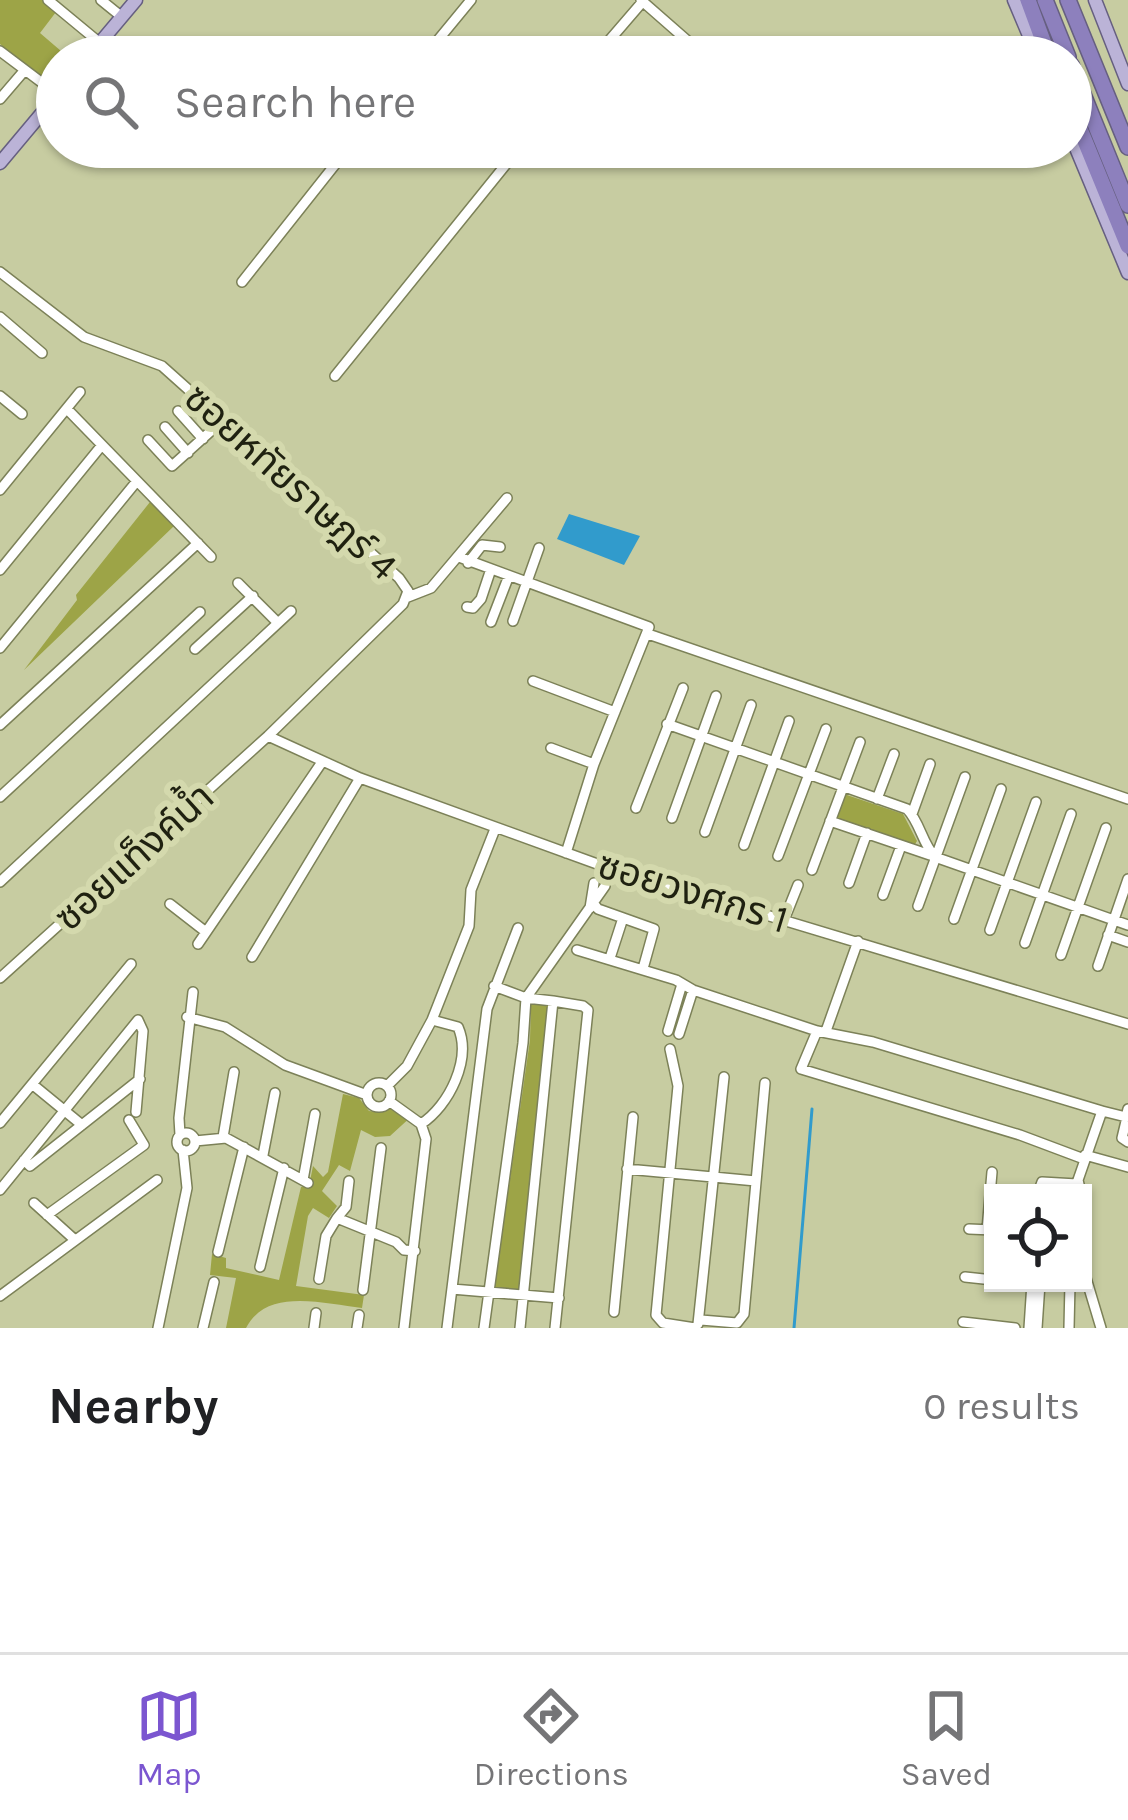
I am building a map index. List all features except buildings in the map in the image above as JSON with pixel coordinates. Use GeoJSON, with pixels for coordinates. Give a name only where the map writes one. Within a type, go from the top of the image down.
{"type":"FeatureCollection","features":[{"type":"Feature","properties":{"kind":"highway"},"geometry":{"type":"LineString","coordinates":[[1028,0],[1041,36]]}},
{"type":"Feature","properties":{"kind":"highway"},"geometry":{"type":"LineString","coordinates":[[1045,0],[1059,36]]}},
{"type":"Feature","properties":{"kind":"highway"},"geometry":{"type":"LineString","coordinates":[[1068,0],[1083,36]]}},
{"type":"Feature","properties":{"kind":"highway"},"geometry":{"type":"LineString","coordinates":[[1092,59],[1128,147]]}},
{"type":"Feature","properties":{"kind":"highway"},"geometry":{"type":"LineString","coordinates":[[1092,117],[1128,205]]}},
{"type":"Feature","properties":{"kind":"highway"},"geometry":{"type":"LineString","coordinates":[[1092,159],[1125,240]]}},
{"type":"Feature","properties":{"kind":"highway"},"geometry":{"type":"LineString","coordinates":[[1112,165],[1125,240]]}},
{"type":"Feature","properties":{"kind":"main road"},"geometry":{"type":"LineString","coordinates":[[106,36],[136,0]]}},
{"type":"Feature","properties":{"kind":"main road"},"geometry":{"type":"LineString","coordinates":[[1014,0],[1029,36]]}},
{"type":"Feature","properties":{"kind":"main road"},"geometry":{"type":"LineString","coordinates":[[1095,0],[1128,84]]}},
{"type":"Feature","properties":{"kind":"main road"},"geometry":{"type":"LineString","coordinates":[[0,163],[36,120]]}},
{"type":"Feature","properties":{"kind":"main road"},"geometry":{"type":"LineString","coordinates":[[1084,168],[1128,273]]}},
{"type":"Feature","properties":{"kind":"street"},"geometry":{"type":"LineString","coordinates":[[48,0],[92,36]]}},
{"type":"Feature","properties":{"kind":"street"},"geometry":{"type":"LineString","coordinates":[[101,0],[122,17]]}},
{"type":"Feature","properties":{"kind":"street"},"geometry":{"type":"LineString","coordinates":[[441,36],[471,0]]}},
{"type":"Feature","properties":{"kind":"street"},"geometry":{"type":"LineString","coordinates":[[612,36],[642,0],[682,36]]}},
{"type":"Feature","properties":{"kind":"street"},"geometry":{"type":"LineString","coordinates":[[0,51],[36,80]]}},
{"type":"Feature","properties":{"kind":"street"},"geometry":{"type":"LineString","coordinates":[[0,98],[26,72]]}},
{"type":"Feature","properties":{"kind":"street"},"geometry":{"type":"LineString","coordinates":[[242,282],[333,168]]}},
{"type":"Feature","properties":{"kind":"street"},"geometry":{"type":"LineString","coordinates":[[335,376],[503,168]]}},
{"type":"Feature","properties":{"kind":"street","name":"ซอยหทัยราษฎร์ 4"},"geometry":{"type":"LineString","coordinates":[[0,272],[84,337],[162,366],[399,578],[407,596],[268,736]]}},
{"type":"Feature","properties":{"kind":"street"},"geometry":{"type":"LineString","coordinates":[[0,317],[42,352]]}},
{"type":"Feature","properties":{"kind":"street"},"geometry":{"type":"LineString","coordinates":[[0,490],[80,392]]}},
{"type":"Feature","properties":{"kind":"street"},"geometry":{"type":"LineString","coordinates":[[0,396],[22,414]]}},
{"type":"Feature","properties":{"kind":"street"},"geometry":{"type":"LineString","coordinates":[[67,409],[211,557]]}},
{"type":"Feature","properties":{"kind":"street"},"geometry":{"type":"LineString","coordinates":[[178,411],[203,439]]}},
{"type":"Feature","properties":{"kind":"street"},"geometry":{"type":"LineString","coordinates":[[148,440],[172,466],[222,422]]}},
{"type":"Feature","properties":{"kind":"street"},"geometry":{"type":"LineString","coordinates":[[165,427],[188,453]]}},
{"type":"Feature","properties":{"kind":"street"},"geometry":{"type":"LineString","coordinates":[[0,570],[102,445]]}},
{"type":"Feature","properties":{"kind":"street"},"geometry":{"type":"LineString","coordinates":[[0,648],[137,481]]}},
{"type":"Feature","properties":{"kind":"street"},"geometry":{"type":"LineString","coordinates":[[463,560],[507,498]]}},
{"type":"Feature","properties":{"kind":"street"},"geometry":{"type":"LineString","coordinates":[[0,725],[198,543]]}},
{"type":"Feature","properties":{"kind":"street"},"geometry":{"type":"LineString","coordinates":[[407,596],[431,588],[482,545],[500,547]]}},
{"type":"Feature","properties":{"kind":"street"},"geometry":{"type":"LineString","coordinates":[[512,621],[539,548]]}},
{"type":"Feature","properties":{"kind":"street"},"geometry":{"type":"LineString","coordinates":[[463,560],[649,627],[594,764],[566,853]]}},
{"type":"Feature","properties":{"kind":"street"},"geometry":{"type":"LineString","coordinates":[[467,607],[473,608],[481,599],[490,572]]}},
{"type":"Feature","properties":{"kind":"street"},"geometry":{"type":"LineString","coordinates":[[491,622],[508,578]]}},
{"type":"Feature","properties":{"kind":"street"},"geometry":{"type":"LineString","coordinates":[[238,583],[278,623]]}},
{"type":"Feature","properties":{"kind":"street"},"geometry":{"type":"LineString","coordinates":[[195,650],[253,596]]}},
{"type":"Feature","properties":{"kind":"street"},"geometry":{"type":"LineString","coordinates":[[0,882],[291,611]]}},
{"type":"Feature","properties":{"kind":"street"},"geometry":{"type":"LineString","coordinates":[[0,797],[200,612]]}},
{"type":"Feature","properties":{"kind":"street"},"geometry":{"type":"LineString","coordinates":[[648,634],[1128,799]]}},
{"type":"Feature","properties":{"kind":"street"},"geometry":{"type":"LineString","coordinates":[[533,681],[615,712]]}},
{"type":"Feature","properties":{"kind":"street"},"geometry":{"type":"LineString","coordinates":[[637,808],[683,688]]}},
{"type":"Feature","properties":{"kind":"street"},"geometry":{"type":"LineString","coordinates":[[672,818],[716,696]]}},
{"type":"Feature","properties":{"kind":"street"},"geometry":{"type":"LineString","coordinates":[[705,832],[751,705]]}},
{"type":"Feature","properties":{"kind":"street"},"geometry":{"type":"LineString","coordinates":[[745,845],[789,721]]}},
{"type":"Feature","properties":{"kind":"street"},"geometry":{"type":"LineString","coordinates":[[668,724],[913,814]]}},
{"type":"Feature","properties":{"kind":"street"},"geometry":{"type":"LineString","coordinates":[[778,856],[826,729]]}},
{"type":"Feature","properties":{"kind":"street","name":"ซอยวงศกร 1"},"geometry":{"type":"LineString","coordinates":[[268,736],[360,778],[566,853],[602,876],[784,920],[1128,1024]]}},
{"type":"Feature","properties":{"kind":"street","name":"ซอยแท็งค์น้ำ"},"geometry":{"type":"LineString","coordinates":[[0,978],[268,736]]}},
{"type":"Feature","properties":{"kind":"street"},"geometry":{"type":"LineString","coordinates":[[812,870],[860,742]]}},
{"type":"Feature","properties":{"kind":"street"},"geometry":{"type":"LineString","coordinates":[[551,748],[594,764]]}},
{"type":"Feature","properties":{"kind":"street"},"geometry":{"type":"LineString","coordinates":[[877,799],[894,754]]}},
{"type":"Feature","properties":{"kind":"street"},"geometry":{"type":"LineString","coordinates":[[198,944],[322,762]]}},
{"type":"Feature","properties":{"kind":"street"},"geometry":{"type":"LineString","coordinates":[[930,764],[913,814],[924,845],[935,857]]}},
{"type":"Feature","properties":{"kind":"street"},"geometry":{"type":"LineString","coordinates":[[918,907],[965,777]]}},
{"type":"Feature","properties":{"kind":"street"},"geometry":{"type":"LineString","coordinates":[[252,957],[360,778]]}},
{"type":"Feature","properties":{"kind":"street"},"geometry":{"type":"LineString","coordinates":[[954,920],[1001,789]]}},
{"type":"Feature","properties":{"kind":"street"},"geometry":{"type":"LineString","coordinates":[[990,930],[1036,802]]}},
{"type":"Feature","properties":{"kind":"street"},"geometry":{"type":"LineString","coordinates":[[1025,943],[1071,814]]}},
{"type":"Feature","properties":{"kind":"street"},"geometry":{"type":"LineString","coordinates":[[830,821],[1128,925]]}},
{"type":"Feature","properties":{"kind":"street"},"geometry":{"type":"LineString","coordinates":[[1060,956],[1106,828]]}},
{"type":"Feature","properties":{"kind":"street"},"geometry":{"type":"LineString","coordinates":[[387,1086],[406,1066],[432,1020],[469,926],[471,890],[495,829]]}},
{"type":"Feature","properties":{"kind":"street"},"geometry":{"type":"LineString","coordinates":[[849,883],[867,833]]}},
{"type":"Feature","properties":{"kind":"street"},"geometry":{"type":"LineString","coordinates":[[883,895],[901,846]]}},
{"type":"Feature","properties":{"kind":"street"},"geometry":{"type":"LineString","coordinates":[[484,1328],[526,998],[592,906],[602,876]]}},
{"type":"Feature","properties":{"kind":"street"},"geometry":{"type":"LineString","coordinates":[[1098,966],[1128,878]]}},
{"type":"Feature","properties":{"kind":"street"},"geometry":{"type":"LineString","coordinates":[[784,920],[798,885]]}},
{"type":"Feature","properties":{"kind":"street"},"geometry":{"type":"LineString","coordinates":[[170,904],[206,932]]}},
{"type":"Feature","properties":{"kind":"street"},"geometry":{"type":"LineString","coordinates":[[592,906],[654,929],[644,965]]}},
{"type":"Feature","properties":{"kind":"street"},"geometry":{"type":"LineString","coordinates":[[611,955],[623,918]]}},
{"type":"Feature","properties":{"kind":"street"},"geometry":{"type":"LineString","coordinates":[[447,1328],[487,1009],[518,928]]}},
{"type":"Feature","properties":{"kind":"street"},"geometry":{"type":"LineString","coordinates":[[1108,935],[1128,943]]}},
{"type":"Feature","properties":{"kind":"street"},"geometry":{"type":"LineString","coordinates":[[858,941],[801,1070],[1128,1167]]}},
{"type":"Feature","properties":{"kind":"street"},"geometry":{"type":"LineString","coordinates":[[577,950],[821,1031],[941,1060],[1102,1111],[1127,1114],[1122,1138],[1128,1142]]}},
{"type":"Feature","properties":{"kind":"street"},"geometry":{"type":"LineString","coordinates":[[0,1123],[131,964]]}},
{"type":"Feature","properties":{"kind":"street"},"geometry":{"type":"LineString","coordinates":[[494,986],[526,998],[588,1010],[555,1328]]}},
{"type":"Feature","properties":{"kind":"street"},"geometry":{"type":"LineString","coordinates":[[687,987],[672,1040],[678,1080],[656,1315],[663,1323],[742,1320],[765,1084]]}},
{"type":"Feature","properties":{"kind":"street"},"geometry":{"type":"LineString","coordinates":[[158,1328],[187,1188],[183,1150],[177,1143],[193,992]]}},
{"type":"Feature","properties":{"kind":"street"},"geometry":{"type":"LineString","coordinates":[[520,1328],[553,1001]]}},
{"type":"Feature","properties":{"kind":"street"},"geometry":{"type":"LineString","coordinates":[[188,1017],[225,1027],[285,1065],[367,1095],[375,1107],[389,1101]]}},
{"type":"Feature","properties":{"kind":"street"},"geometry":{"type":"LineString","coordinates":[[2,1183],[138,1020],[142,1024],[140,1079],[133,1116],[144,1145],[47,1215]]}},
{"type":"Feature","properties":{"kind":"street"},"geometry":{"type":"LineString","coordinates":[[421,1124],[447,1098],[461,1048],[458,1027],[432,1020]]}},
{"type":"Feature","properties":{"kind":"street"},"geometry":{"type":"LineString","coordinates":[[186,1042],[208,1023]]}},
{"type":"Feature","properties":{"kind":"street"},"geometry":{"type":"LineString","coordinates":[[223,1137],[235,1072]]}},
{"type":"Feature","properties":{"kind":"street"},"geometry":{"type":"LineString","coordinates":[[697,1325],[724,1077]]}},
{"type":"Feature","properties":{"kind":"street"},"geometry":{"type":"LineString","coordinates":[[24,1160],[30,1166],[140,1079]]}},
{"type":"Feature","properties":{"kind":"street"},"geometry":{"type":"LineString","coordinates":[[32,1084],[82,1125]]}},
{"type":"Feature","properties":{"kind":"street"},"geometry":{"type":"LineString","coordinates":[[367,1095],[376,1084],[387,1086]]}},
{"type":"Feature","properties":{"kind":"street"},"geometry":{"type":"LineString","coordinates":[[387,1086],[389,1101],[421,1124],[427,1154],[404,1328]]}},
{"type":"Feature","properties":{"kind":"street"},"geometry":{"type":"LineString","coordinates":[[263,1155],[275,1093]]}},
{"type":"Feature","properties":{"kind":"street"},"geometry":{"type":"LineString","coordinates":[[1081,1184],[1084,1157],[1102,1111]]}},
{"type":"Feature","properties":{"kind":"street"},"geometry":{"type":"LineString","coordinates":[[195,1142],[223,1137],[306,1182],[316,1114]]}},
{"type":"Feature","properties":{"kind":"street"},"geometry":{"type":"LineString","coordinates":[[614,1312],[633,1117]]}},
{"type":"Feature","properties":{"kind":"street"},"geometry":{"type":"LineString","coordinates":[[180,1135],[188,1133],[195,1142]]}},
{"type":"Feature","properties":{"kind":"street"},"geometry":{"type":"LineString","coordinates":[[183,1150],[191,1149],[195,1142]]}},
{"type":"Feature","properties":{"kind":"street"},"geometry":{"type":"LineString","coordinates":[[218,1252],[244,1147]]}},
{"type":"Feature","properties":{"kind":"street"},"geometry":{"type":"LineString","coordinates":[[363,1290],[381,1148]]}},
{"type":"Feature","properties":{"kind":"street"},"geometry":{"type":"LineString","coordinates":[[260,1267],[284,1168]]}},
{"type":"Feature","properties":{"kind":"street"},"geometry":{"type":"LineString","coordinates":[[627,1169],[756,1181]]}},
{"type":"Feature","properties":{"kind":"street"},"geometry":{"type":"LineString","coordinates":[[992,1172],[992,1184]]}},
{"type":"Feature","properties":{"kind":"street"},"geometry":{"type":"LineString","coordinates":[[0,1296],[157,1180]]}},
{"type":"Feature","properties":{"kind":"street"},"geometry":{"type":"LineString","coordinates":[[319,1279],[326,1236],[346,1207],[349,1181]]}},
{"type":"Feature","properties":{"kind":"street"},"geometry":{"type":"LineString","coordinates":[[34,1203],[75,1240]]}},
{"type":"Feature","properties":{"kind":"street"},"geometry":{"type":"LineString","coordinates":[[337,1218],[415,1251]]}},
{"type":"Feature","properties":{"kind":"street"},"geometry":{"type":"LineString","coordinates":[[969,1229],[984,1230]]}},
{"type":"Feature","properties":{"kind":"street"},"geometry":{"type":"LineString","coordinates":[[396,1242],[417,1238]]}},
{"type":"Feature","properties":{"kind":"street"},"geometry":{"type":"LineString","coordinates":[[965,1276],[984,1279]]}},
{"type":"Feature","properties":{"kind":"street"},"geometry":{"type":"LineString","coordinates":[[203,1328],[214,1282]]}},
{"type":"Feature","properties":{"kind":"street"},"geometry":{"type":"LineString","coordinates":[[452,1288],[559,1298]]}},
{"type":"Feature","properties":{"kind":"street"},"geometry":{"type":"LineString","coordinates":[[1033,1328],[1034,1292]]}},
{"type":"Feature","properties":{"kind":"street"},"geometry":{"type":"LineString","coordinates":[[1069,1328],[1070,1292]]}},
{"type":"Feature","properties":{"kind":"street"},"geometry":{"type":"LineString","coordinates":[[1090,1292],[1101,1328]]}},
{"type":"Feature","properties":{"kind":"street"},"geometry":{"type":"LineString","coordinates":[[314,1328],[316,1313]]}},
{"type":"Feature","properties":{"kind":"street"},"geometry":{"type":"LineString","coordinates":[[358,1328],[359,1316]]}},
{"type":"Feature","properties":{"kind":"street"},"geometry":{"type":"LineString","coordinates":[[963,1322],[1015,1328]]}},
{"type":"Feature","properties":{"kind":"green space"},"geometry":{"type":"Polygon","coordinates":[[[0,0],[42,0],[56,12],[40,33],[44,36],[36,36],[36,73],[0,44],[0,0]]]}},
{"type":"Feature","properties":{"kind":"green space"},"geometry":{"type":"Polygon","coordinates":[[[150,502],[174,526],[24,670],[77,600],[76,595],[150,502]]]}},
{"type":"Feature","properties":{"kind":"green space"},"geometry":{"type":"Polygon","coordinates":[[[844,794],[903,814],[917,841],[914,846],[835,819],[844,794]]]}},
{"type":"Feature","properties":{"kind":"green space"},"geometry":{"type":"Polygon","coordinates":[[[531,1003],[551,1003],[519,1291],[494,1289],[530,1040],[531,1003]]]}},
{"type":"Feature","properties":{"kind":"green space"},"geometry":{"type":"Polygon","coordinates":[[[343,1094],[359,1098],[369,1111],[379,1112],[393,1101],[413,1115],[390,1136],[375,1137],[361,1130],[350,1171],[339,1165],[322,1191],[337,1206],[329,1218],[313,1208],[308,1216],[296,1286],[364,1295],[362,1308],[282,1303],[255,1315],[246,1328],[226,1328],[236,1278],[210,1275],[212,1254],[226,1258],[226,1268],[279,1280],[301,1187],[309,1186],[313,1166],[323,1177],[328,1172],[343,1094]]]}},
{"type":"Feature","properties":{"kind":"water"},"geometry":{"type":"Polygon","coordinates":[[[569,514],[640,536],[624,565],[557,539],[569,514]]]}},
{"type":"Feature","properties":{"kind":"waterway"},"geometry":{"type":"LineString","coordinates":[[794,1328],[812,1109]]}}]}
